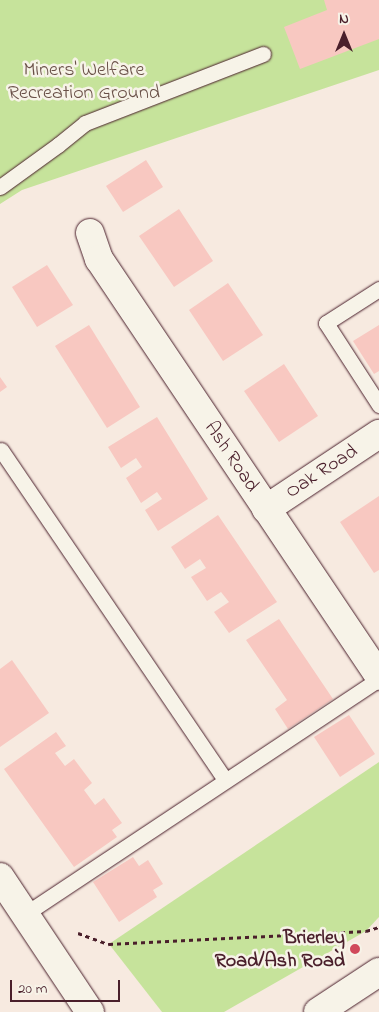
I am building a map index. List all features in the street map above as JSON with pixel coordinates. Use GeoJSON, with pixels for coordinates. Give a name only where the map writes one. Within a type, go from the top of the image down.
{"type":"FeatureCollection","features":[{"type":"Feature","properties":{"kind":"street","name":"Ash Road"},"geometry":{"type":"LineString","coordinates":[[90,233],[99,259],[379,678]]}},
{"type":"Feature","properties":{"kind":"street","name":"Oak Road"},"geometry":{"type":"LineString","coordinates":[[266,509],[379,434]]}},
{"type":"Feature","properties":{"kind":"street"},"geometry":{"type":"LineString","coordinates":[[0,877],[90,1012]]}},
{"type":"Feature","properties":{"kind":"street"},"geometry":{"type":"LineString","coordinates":[[318,1012],[379,972]]}},
{"type":"Feature","properties":{"kind":"lane"},"geometry":{"type":"LineString","coordinates":[[0,187],[85,123],[263,54]]}},
{"type":"Feature","properties":{"kind":"lane"},"geometry":{"type":"LineString","coordinates":[[379,289],[326,323],[379,405]]}},
{"type":"Feature","properties":{"kind":"lane"},"geometry":{"type":"LineString","coordinates":[[0,450],[225,780]]}},
{"type":"Feature","properties":{"kind":"lane"},"geometry":{"type":"LineString","coordinates":[[25,914],[379,678]]}},
{"type":"Feature","properties":{"kind":"path"},"geometry":{"type":"LineString","coordinates":[[72,931],[109,944],[366,932],[379,927]]}},
{"type":"Feature","properties":{"kind":"green space","name":"Miners' Welfare Recreation Ground"},"geometry":{"type":"Polygon","coordinates":[[[0,0],[379,0],[379,70],[22,190],[0,204],[0,0]]]}},
{"type":"Feature","properties":{"kind":"green space"},"geometry":{"type":"Polygon","coordinates":[[[379,762],[379,917],[366,931],[224,1012],[162,1012],[109,944],[379,762]]]}},
{"type":"Feature","properties":{"kind":"building"},"geometry":{"type":"Polygon","coordinates":[[[324,0],[379,0],[379,39],[300,69],[284,27],[327,10],[324,0]]]}},
{"type":"Feature","properties":{"kind":"building"},"geometry":{"type":"Polygon","coordinates":[[[146,160],[163,187],[123,212],[106,186],[146,160]]]}},
{"type":"Feature","properties":{"kind":"building"},"geometry":{"type":"Polygon","coordinates":[[[179,209],[213,261],[174,287],[139,236],[179,209]]]}},
{"type":"Feature","properties":{"kind":"building"},"geometry":{"type":"Polygon","coordinates":[[[47,265],[73,305],[37,327],[12,287],[47,265]]]}},
{"type":"Feature","properties":{"kind":"building"},"geometry":{"type":"Polygon","coordinates":[[[228,283],[263,335],[223,361],[189,310],[228,283]]]}},
{"type":"Feature","properties":{"kind":"building"},"geometry":{"type":"Polygon","coordinates":[[[89,325],[140,407],[107,428],[55,346],[89,325]]]}},
{"type":"Feature","properties":{"kind":"building"},"geometry":{"type":"Polygon","coordinates":[[[379,325],[379,371],[374,374],[353,341],[379,325]]]}},
{"type":"Feature","properties":{"kind":"building"},"geometry":{"type":"Polygon","coordinates":[[[284,364],[318,416],[279,442],[244,391],[284,364]]]}},
{"type":"Feature","properties":{"kind":"building"},"geometry":{"type":"Polygon","coordinates":[[[0,377],[7,387],[0,392],[0,377]]]}},
{"type":"Feature","properties":{"kind":"building"},"geometry":{"type":"Polygon","coordinates":[[[157,417],[208,499],[158,531],[145,510],[162,499],[157,492],[141,503],[126,478],[142,467],[136,458],[121,468],[108,447],[157,417]]]}},
{"type":"Feature","properties":{"kind":"building"},"geometry":{"type":"Polygon","coordinates":[[[379,496],[379,570],[374,573],[340,522],[379,496]]]}},
{"type":"Feature","properties":{"kind":"building"},"geometry":{"type":"Polygon","coordinates":[[[218,515],[277,602],[229,633],[214,612],[229,602],[221,592],[207,601],[191,577],[206,568],[200,559],[185,569],[171,547],[218,515]]]}},
{"type":"Feature","properties":{"kind":"building"},"geometry":{"type":"Polygon","coordinates":[[[279,619],[333,699],[288,729],[275,709],[287,700],[246,640],[279,619]]]}},
{"type":"Feature","properties":{"kind":"building"},"geometry":{"type":"Polygon","coordinates":[[[12,660],[49,713],[0,747],[0,669],[12,660]]]}},
{"type":"Feature","properties":{"kind":"building"},"geometry":{"type":"Polygon","coordinates":[[[349,715],[375,754],[340,777],[314,737],[349,715]]]}},
{"type":"Feature","properties":{"kind":"building"},"geometry":{"type":"Polygon","coordinates":[[[56,732],[66,746],[55,753],[65,766],[74,759],[92,783],[84,790],[95,805],[104,798],[122,823],[112,830],[117,837],[74,867],[4,769],[56,732]]]}},
{"type":"Feature","properties":{"kind":"building"},"geometry":{"type":"Polygon","coordinates":[[[133,857],[139,866],[148,860],[163,884],[153,890],[157,897],[119,922],[93,882],[133,857]]]}},
{"type":"Feature","properties":{"kind":"place","name":"Brierley Road/Ash Road"},"geometry":{"type":"Point","coordinates":[355,949]}}]}
